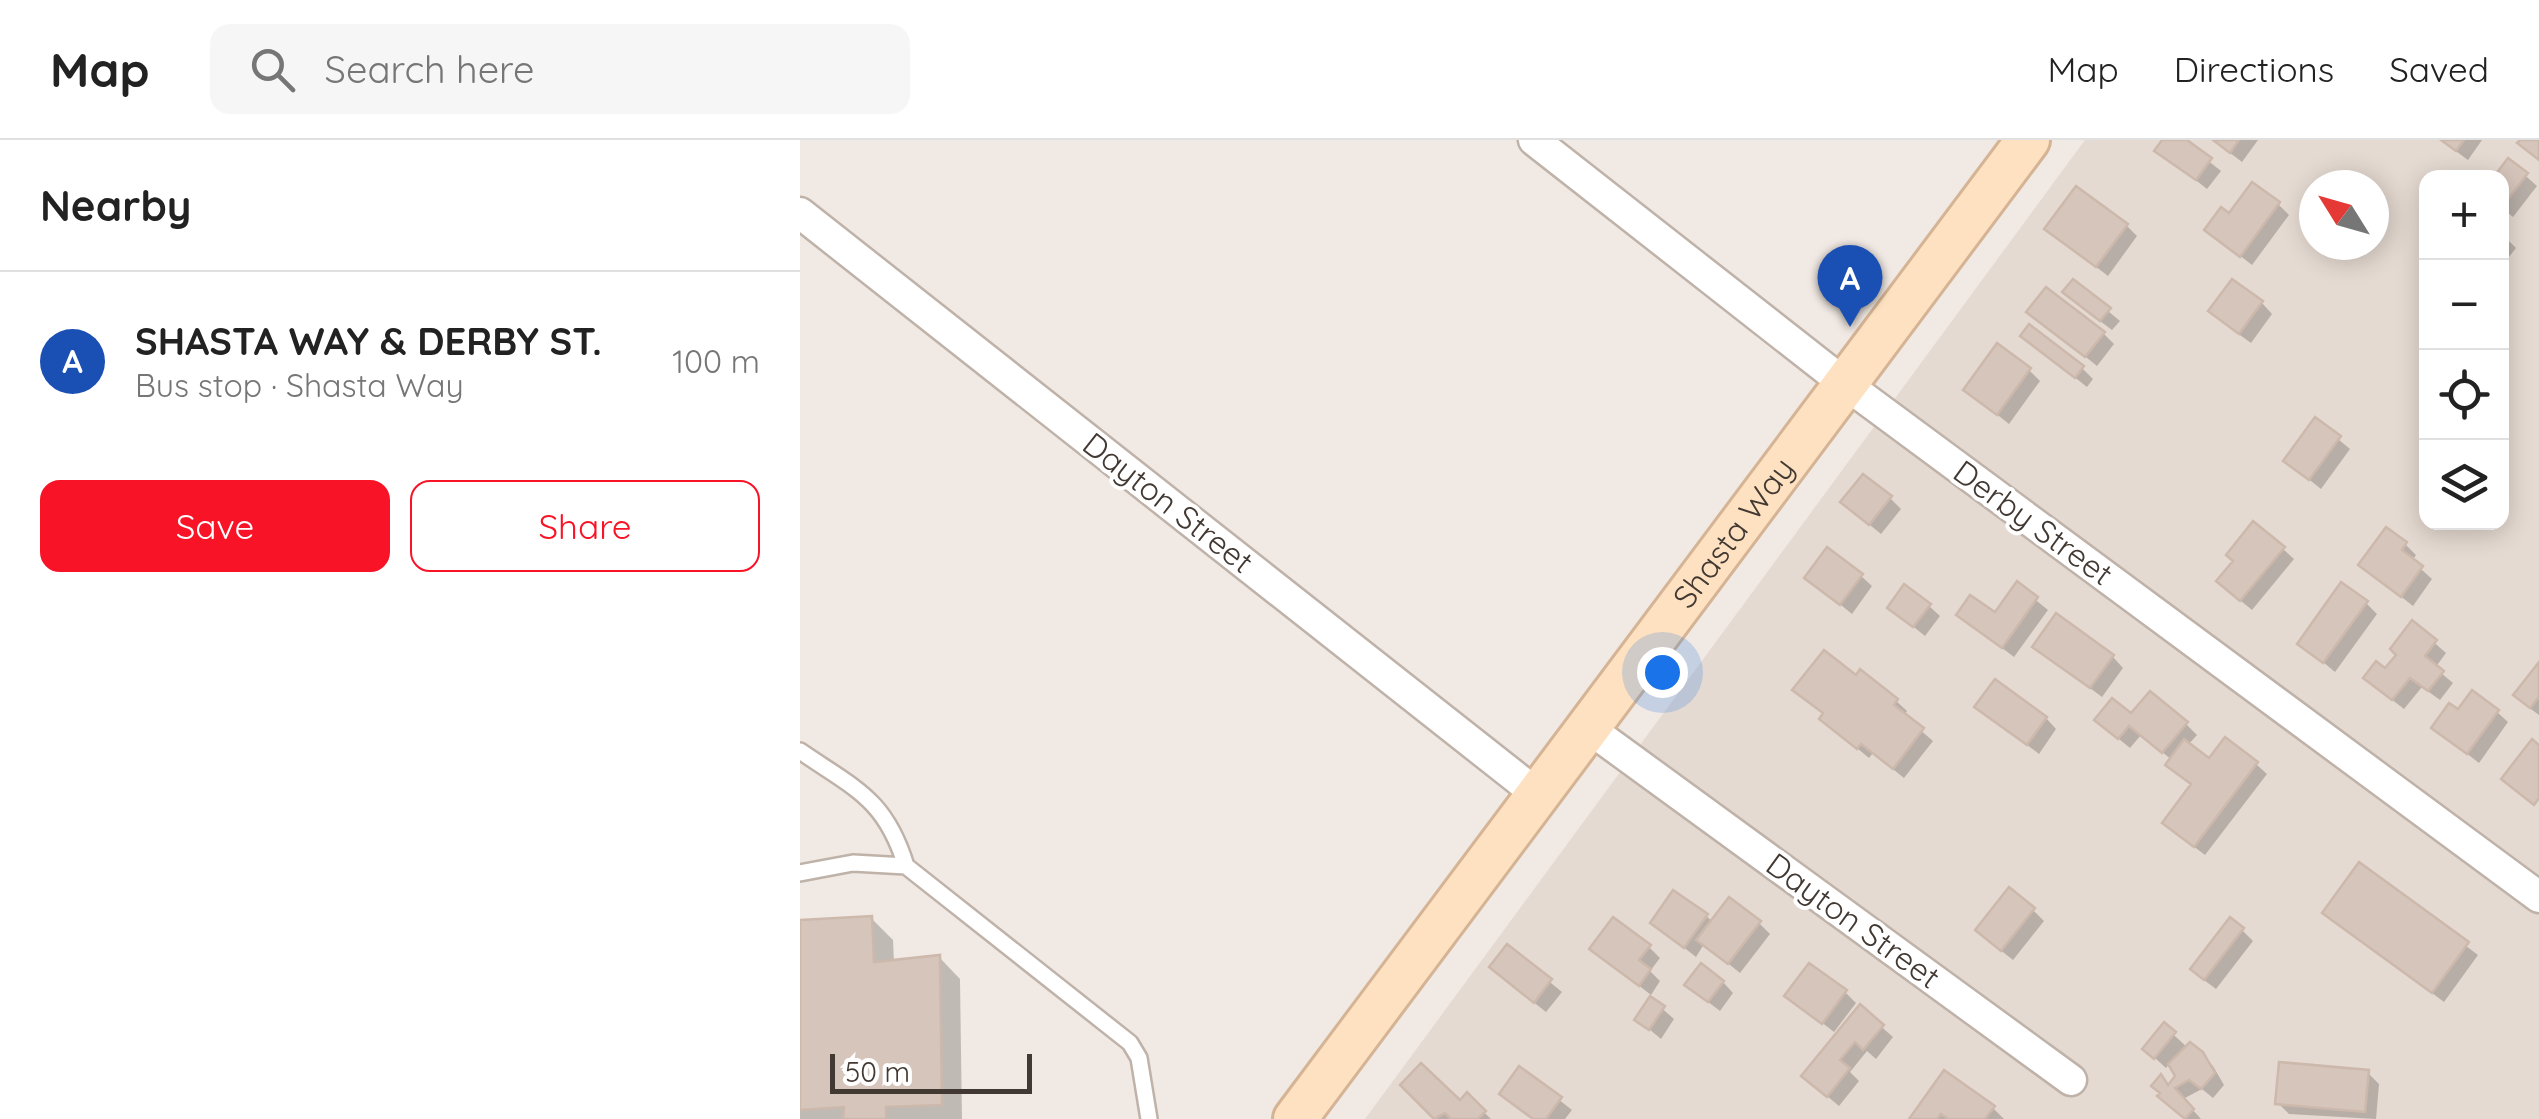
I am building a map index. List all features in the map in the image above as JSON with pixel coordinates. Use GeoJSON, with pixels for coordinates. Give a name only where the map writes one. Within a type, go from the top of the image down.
{"type":"FeatureCollection","features":[{"type":"Feature","properties":{"kind":"main road","name":"Shasta Way"},"geometry":{"type":"LineString","coordinates":[[1295,1119],[2028,140]]}},
{"type":"Feature","properties":{"kind":"street","name":"Derby Street"},"geometry":{"type":"LineString","coordinates":[[1534,140],[1844,383],[2539,897]]}},
{"type":"Feature","properties":{"kind":"street","name":"Dayton Street"},"geometry":{"type":"LineString","coordinates":[[800,213],[1537,794]]}},
{"type":"Feature","properties":{"kind":"street","name":"Dayton Street"},"geometry":{"type":"LineString","coordinates":[[1587,727],[2071,1080]]}},
{"type":"Feature","properties":{"kind":"lane"},"geometry":{"type":"LineString","coordinates":[[800,752],[869,798],[884,814],[897,837],[906,866]]}},
{"type":"Feature","properties":{"kind":"lane"},"geometry":{"type":"LineString","coordinates":[[800,873],[853,862],[906,866],[1130,1043],[1139,1058],[1149,1119]]}},
{"type":"Feature","properties":{"kind":"shaded area"},"geometry":{"type":"Polygon","coordinates":[[[2085,140],[2539,140],[2539,1119],[1365,1119],[2085,140]]]}},
{"type":"Feature","properties":{"kind":"building"},"geometry":{"type":"Polygon","coordinates":[[[2162,140],[2187,140],[2212,158],[2196,180],[2154,151],[2162,140]]]}},
{"type":"Feature","properties":{"kind":"building"},"geometry":{"type":"Polygon","coordinates":[[[2213,140],[2239,140],[2230,153],[2213,140]]]}},
{"type":"Feature","properties":{"kind":"building"},"geometry":{"type":"Polygon","coordinates":[[[2441,140],[2464,140],[2456,151],[2441,140]]]}},
{"type":"Feature","properties":{"kind":"building"},"geometry":{"type":"Polygon","coordinates":[[[2539,140],[2539,160],[2517,143],[2539,140]]]}},
{"type":"Feature","properties":{"kind":"building"},"geometry":{"type":"Polygon","coordinates":[[[2508,158],[2528,173],[2509,198],[2509,170],[2499,170],[2508,158]]]}},
{"type":"Feature","properties":{"kind":"building"},"geometry":{"type":"Polygon","coordinates":[[[2252,182],[2280,202],[2240,257],[2204,230],[2221,207],[2229,213],[2252,182]]]}},
{"type":"Feature","properties":{"kind":"building"},"geometry":{"type":"Polygon","coordinates":[[[2076,186],[2128,224],[2096,267],[2044,229],[2076,186]]]}},
{"type":"Feature","properties":{"kind":"building"},"geometry":{"type":"Polygon","coordinates":[[[2073,279],[2111,308],[2100,321],[2062,292],[2073,279]]]}},
{"type":"Feature","properties":{"kind":"building"},"geometry":{"type":"Polygon","coordinates":[[[2232,279],[2263,301],[2239,334],[2208,311],[2232,279]]]}},
{"type":"Feature","properties":{"kind":"building"},"geometry":{"type":"Polygon","coordinates":[[[2046,287],[2105,332],[2085,357],[2026,312],[2046,287]]]}},
{"type":"Feature","properties":{"kind":"building"},"geometry":{"type":"Polygon","coordinates":[[[2029,324],[2084,366],[2075,378],[2020,336],[2029,324]]]}},
{"type":"Feature","properties":{"kind":"building"},"geometry":{"type":"Polygon","coordinates":[[[1997,343],[2031,368],[1997,415],[1963,390],[1997,343]]]}},
{"type":"Feature","properties":{"kind":"building"},"geometry":{"type":"Polygon","coordinates":[[[2315,417],[2341,436],[2309,480],[2283,461],[2315,417]]]}},
{"type":"Feature","properties":{"kind":"building"},"geometry":{"type":"Polygon","coordinates":[[[1863,474],[1892,496],[1869,525],[1840,502],[1863,474]]]}},
{"type":"Feature","properties":{"kind":"building"},"geometry":{"type":"Polygon","coordinates":[[[2253,521],[2285,547],[2240,601],[2216,581],[2233,561],[2226,555],[2253,521]]]}},
{"type":"Feature","properties":{"kind":"building"},"geometry":{"type":"Polygon","coordinates":[[[2386,527],[2407,542],[2402,550],[2423,566],[2401,597],[2358,565],[2386,527]]]}},
{"type":"Feature","properties":{"kind":"building"},"geometry":{"type":"Polygon","coordinates":[[[1827,547],[1863,574],[1840,605],[1804,578],[1827,547]]]}},
{"type":"Feature","properties":{"kind":"building"},"geometry":{"type":"Polygon","coordinates":[[[2017,581],[2038,597],[2002,648],[1956,615],[1970,595],[1995,612],[2017,581]]]}},
{"type":"Feature","properties":{"kind":"building"},"geometry":{"type":"Polygon","coordinates":[[[2341,582],[2368,601],[2323,663],[2297,644],[2341,582]]]}},
{"type":"Feature","properties":{"kind":"building"},"geometry":{"type":"Polygon","coordinates":[[[1904,584],[1931,604],[1913,627],[1887,608],[1904,584]]]}},
{"type":"Feature","properties":{"kind":"building"},"geometry":{"type":"Polygon","coordinates":[[[2056,613],[2114,655],[2090,688],[2032,647],[2056,613]]]}},
{"type":"Feature","properties":{"kind":"building"},"geometry":{"type":"Polygon","coordinates":[[[2412,620],[2437,640],[2425,656],[2444,671],[2428,691],[2410,678],[2392,700],[2363,678],[2376,661],[2385,668],[2396,655],[2390,649],[2412,620]]]}},
{"type":"Feature","properties":{"kind":"building"},"geometry":{"type":"Polygon","coordinates":[[[1824,650],[1856,675],[1860,669],[1898,699],[1894,705],[1924,728],[1893,769],[1861,744],[1857,749],[1819,719],[1823,713],[1792,690],[1824,650]]]}},
{"type":"Feature","properties":{"kind":"building"},"geometry":{"type":"Polygon","coordinates":[[[2539,662],[2539,697],[2530,708],[2513,695],[2539,662]]]}},
{"type":"Feature","properties":{"kind":"building"},"geometry":{"type":"Polygon","coordinates":[[[1995,679],[2047,717],[2027,745],[1974,707],[1995,679]]]}},
{"type":"Feature","properties":{"kind":"building"},"geometry":{"type":"Polygon","coordinates":[[[2472,690],[2499,710],[2467,754],[2431,728],[2449,703],[2458,709],[2472,690]]]}},
{"type":"Feature","properties":{"kind":"building"},"geometry":{"type":"Polygon","coordinates":[[[2150,691],[2188,722],[2162,753],[2129,726],[2118,739],[2094,720],[2112,698],[2131,713],[2150,691]]]}},
{"type":"Feature","properties":{"kind":"building"},"geometry":{"type":"Polygon","coordinates":[[[2225,737],[2258,762],[2194,847],[2162,823],[2191,784],[2165,765],[2184,739],[2209,758],[2225,737]]]}},
{"type":"Feature","properties":{"kind":"building"},"geometry":{"type":"Polygon","coordinates":[[[2532,739],[2539,745],[2539,798],[2534,805],[2501,779],[2532,739]]]}},
{"type":"Feature","properties":{"kind":"building"},"geometry":{"type":"Polygon","coordinates":[[[2359,862],[2469,942],[2432,993],[2322,913],[2359,862]]]}},
{"type":"Feature","properties":{"kind":"building"},"geometry":{"type":"Polygon","coordinates":[[[2009,887],[2035,908],[2001,951],[1975,930],[2009,887]]]}},
{"type":"Feature","properties":{"kind":"building"},"geometry":{"type":"Polygon","coordinates":[[[1673,890],[1708,914],[1684,948],[1650,923],[1673,890]]]}},
{"type":"Feature","properties":{"kind":"building"},"geometry":{"type":"Polygon","coordinates":[[[1729,897],[1761,921],[1728,964],[1696,940],[1729,897]]]}},
{"type":"Feature","properties":{"kind":"building"},"geometry":{"type":"Polygon","coordinates":[[[872,916],[874,962],[940,955],[942,1105],[886,1107],[886,1119],[843,1119],[844,1107],[800,1110],[800,920],[872,916]]]}},
{"type":"Feature","properties":{"kind":"building"},"geometry":{"type":"Polygon","coordinates":[[[1613,917],[1651,945],[1639,960],[1651,969],[1639,986],[1589,949],[1613,917]]]}},
{"type":"Feature","properties":{"kind":"building"},"geometry":{"type":"Polygon","coordinates":[[[2230,917],[2244,928],[2204,980],[2190,969],[2230,917]]]}},
{"type":"Feature","properties":{"kind":"building"},"geometry":{"type":"Polygon","coordinates":[[[1507,944],[1552,979],[1534,1003],[1489,967],[1507,944]]]}},
{"type":"Feature","properties":{"kind":"building"},"geometry":{"type":"Polygon","coordinates":[[[1701,963],[1724,981],[1708,1002],[1684,985],[1701,963]]]}},
{"type":"Feature","properties":{"kind":"building"},"geometry":{"type":"Polygon","coordinates":[[[1809,963],[1847,990],[1822,1024],[1784,996],[1809,963]]]}},
{"type":"Feature","properties":{"kind":"building"},"geometry":{"type":"Polygon","coordinates":[[[1650,996],[1665,1006],[1649,1030],[1634,1020],[1650,996]]]}},
{"type":"Feature","properties":{"kind":"building"},"geometry":{"type":"Polygon","coordinates":[[[1860,1004],[1884,1025],[1863,1050],[1855,1042],[1840,1060],[1850,1068],[1827,1097],[1801,1076],[1860,1004]]]}},
{"type":"Feature","properties":{"kind":"building"},"geometry":{"type":"Polygon","coordinates":[[[2164,1022],[2176,1032],[2154,1059],[2142,1049],[2164,1022]]]}},
{"type":"Feature","properties":{"kind":"building"},"geometry":{"type":"Polygon","coordinates":[[[2190,1042],[2203,1052],[2215,1073],[2201,1089],[2189,1080],[2175,1088],[2194,1109],[2185,1119],[2151,1086],[2161,1074],[2168,1085],[2175,1076],[2168,1064],[2190,1042]]]}},
{"type":"Feature","properties":{"kind":"building"},"geometry":{"type":"Polygon","coordinates":[[[2279,1062],[2369,1070],[2365,1112],[2275,1104],[2279,1062]]]}},
{"type":"Feature","properties":{"kind":"building"},"geometry":{"type":"Polygon","coordinates":[[[1421,1063],[1460,1100],[1467,1092],[1486,1111],[1478,1119],[1451,1119],[1445,1113],[1434,1119],[1400,1085],[1421,1063]]]}},
{"type":"Feature","properties":{"kind":"building"},"geometry":{"type":"Polygon","coordinates":[[[1519,1066],[1562,1097],[1546,1119],[1533,1119],[1499,1094],[1519,1066]]]}},
{"type":"Feature","properties":{"kind":"building"},"geometry":{"type":"Polygon","coordinates":[[[1944,1070],[1995,1106],[1985,1119],[1948,1119],[1941,1114],[1937,1119],[1909,1119],[1944,1070]]]}},
{"type":"Feature","properties":{"kind":"place","name":"SHASTA WAY & DERBY ST."},"geometry":{"type":"Point","coordinates":[1850,327]}}]}
